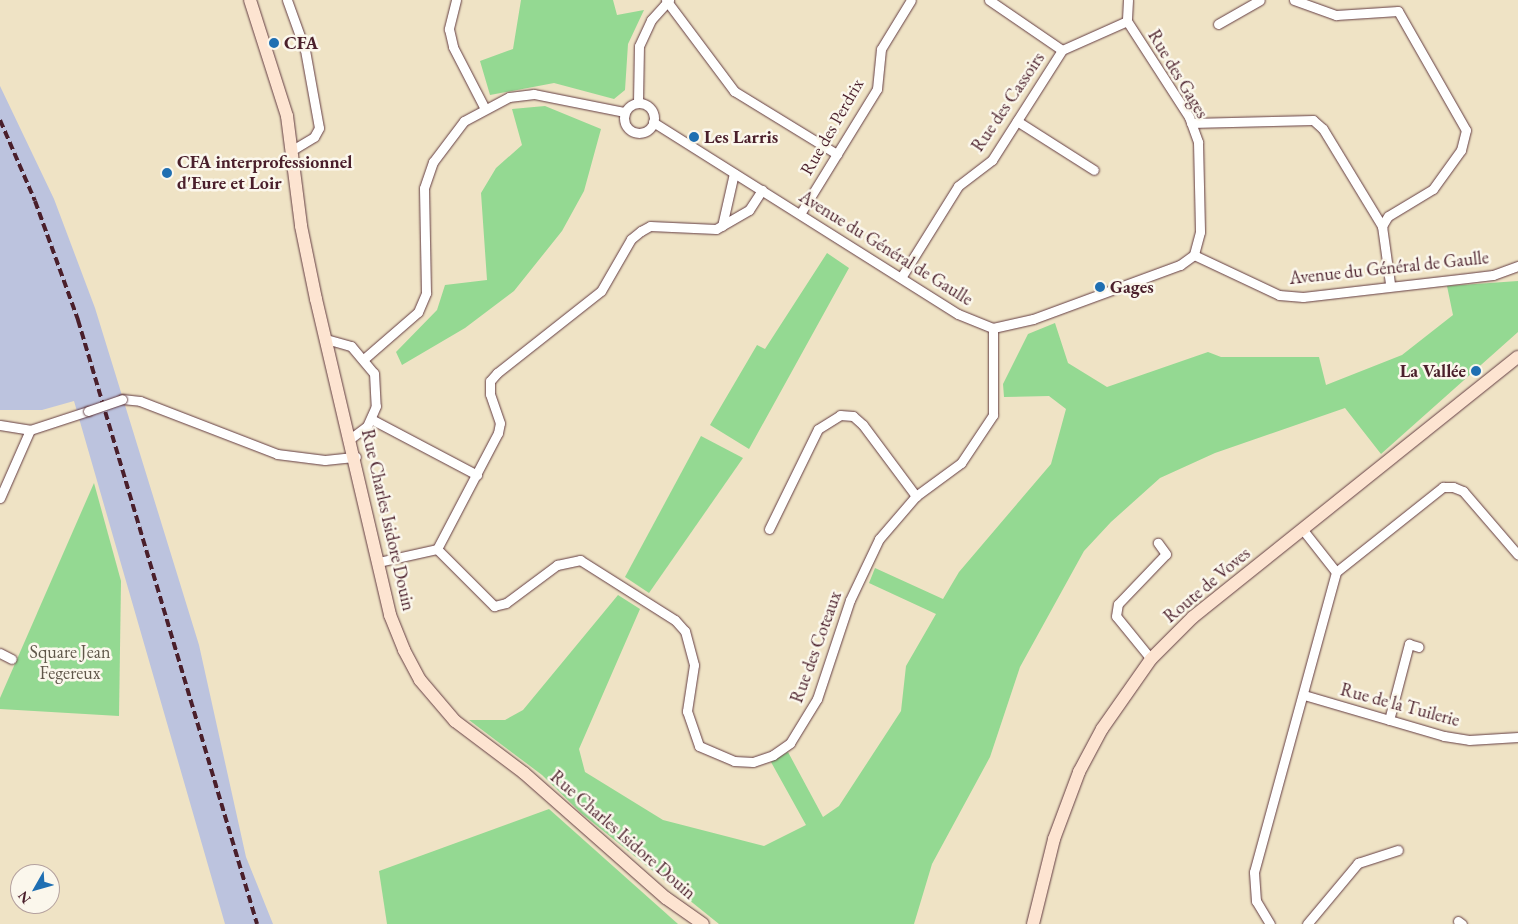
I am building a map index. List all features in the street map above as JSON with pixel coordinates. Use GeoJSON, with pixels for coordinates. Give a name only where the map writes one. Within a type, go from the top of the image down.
{"type":"FeatureCollection","features":[{"type":"Feature","properties":{"kind":"street","name":"Rue Charles Isidore Douin"},"geometry":{"type":"LineString","coordinates":[[250,0],[276,76],[291,151],[301,226],[326,339],[356,457],[379,562],[404,650],[435,700],[658,891],[703,924]]}},
{"type":"Feature","properties":{"kind":"street"},"geometry":{"type":"LineString","coordinates":[[287,0],[305,50],[319,128],[314,137],[291,151]]}},
{"type":"Feature","properties":{"kind":"street"},"geometry":{"type":"LineString","coordinates":[[456,0],[449,29],[453,47],[484,107]]}},
{"type":"Feature","properties":{"kind":"street"},"geometry":{"type":"LineString","coordinates":[[638,102],[639,46],[651,20],[668,0],[734,91],[837,154]]}},
{"type":"Feature","properties":{"kind":"street","name":"Rue des Perdrix"},"geometry":{"type":"LineString","coordinates":[[800,214],[877,89],[881,48],[911,0]]}},
{"type":"Feature","properties":{"kind":"street"},"geometry":{"type":"LineString","coordinates":[[989,0],[1062,50]]}},
{"type":"Feature","properties":{"kind":"street","name":"Rue des Gages"},"geometry":{"type":"LineString","coordinates":[[1128,0],[1127,21],[1191,123],[1198,142],[1200,232],[1194,255]]}},
{"type":"Feature","properties":{"kind":"street"},"geometry":{"type":"LineString","coordinates":[[1218,24],[1260,0]]}},
{"type":"Feature","properties":{"kind":"street"},"geometry":{"type":"LineString","coordinates":[[1294,0],[1336,14],[1398,11],[1466,130],[1461,150],[1433,189],[1388,216],[1382,226]]}},
{"type":"Feature","properties":{"kind":"street","name":"Rue des Cassoirs"},"geometry":{"type":"LineString","coordinates":[[902,276],[958,186],[992,160],[1062,50],[1127,21]]}},
{"type":"Feature","properties":{"kind":"street"},"geometry":{"type":"LineString","coordinates":[[365,358],[418,312],[427,287],[423,221],[430,171],[446,140],[484,107],[534,94],[624,112],[638,102]]}},
{"type":"Feature","properties":{"kind":"street"},"geometry":{"type":"LineString","coordinates":[[624,112],[626,126],[634,132],[644,132],[654,122],[650,108],[638,102]]}},
{"type":"Feature","properties":{"kind":"street"},"geometry":{"type":"LineString","coordinates":[[1191,123],[1313,120],[1323,129],[1382,226],[1390,284]]}},
{"type":"Feature","properties":{"kind":"street"},"geometry":{"type":"LineString","coordinates":[[1017,121],[1094,170]]}},
{"type":"Feature","properties":{"kind":"street","name":"Avenue du Général de Gaulle"},"geometry":{"type":"LineString","coordinates":[[654,122],[902,276],[958,314],[993,328]]}},
{"type":"Feature","properties":{"kind":"street"},"geometry":{"type":"LineString","coordinates":[[722,226],[734,173]]}},
{"type":"Feature","properties":{"kind":"street"},"geometry":{"type":"LineString","coordinates":[[379,562],[437,550],[498,433],[500,423],[490,394],[490,381],[497,373],[601,292],[631,239],[650,226],[722,226],[749,210],[762,190]]}},
{"type":"Feature","properties":{"kind":"street"},"geometry":{"type":"LineString","coordinates":[[993,328],[1033,319],[1180,265],[1194,255]]}},
{"type":"Feature","properties":{"kind":"street","name":"Avenue du Général de Gaulle"},"geometry":{"type":"LineString","coordinates":[[1194,255],[1279,296],[1304,297],[1390,284],[1493,275],[1518,266]]}},
{"type":"Feature","properties":{"kind":"street","name":"Rue des Coteaux"},"geometry":{"type":"LineString","coordinates":[[437,550],[494,606],[506,603],[570,559],[580,560],[635,595],[685,631],[694,665],[687,711],[699,746],[734,761],[760,760],[790,743],[803,725],[817,699],[850,600],[879,539],[916,496],[961,463],[993,415],[993,328]]}},
{"type":"Feature","properties":{"kind":"street"},"geometry":{"type":"LineString","coordinates":[[326,339],[338,340],[365,358],[378,392],[371,419],[351,438]]}},
{"type":"Feature","properties":{"kind":"street","name":"Route de Voves"},"geometry":{"type":"LineString","coordinates":[[1032,924],[1054,839],[1080,772],[1102,729],[1151,659],[1193,616],[1304,530],[1518,357]]}},
{"type":"Feature","properties":{"kind":"street"},"geometry":{"type":"LineString","coordinates":[[0,425],[30,430],[122,399],[140,401],[277,454],[325,460],[356,457]]}},
{"type":"Feature","properties":{"kind":"street"},"geometry":{"type":"LineString","coordinates":[[769,528],[818,428],[840,414],[853,416],[863,425],[916,496]]}},
{"type":"Feature","properties":{"kind":"street"},"geometry":{"type":"LineString","coordinates":[[371,419],[477,475]]}},
{"type":"Feature","properties":{"kind":"street"},"geometry":{"type":"LineString","coordinates":[[0,498],[30,430]]}},
{"type":"Feature","properties":{"kind":"street"},"geometry":{"type":"LineString","coordinates":[[1270,924],[1256,900],[1254,872],[1317,650],[1336,572],[1443,487],[1463,491],[1518,555]]}},
{"type":"Feature","properties":{"kind":"street"},"geometry":{"type":"LineString","coordinates":[[1304,530],[1336,572]]}},
{"type":"Feature","properties":{"kind":"street"},"geometry":{"type":"LineString","coordinates":[[1151,659],[1116,616],[1118,604],[1166,554],[1158,543]]}},
{"type":"Feature","properties":{"kind":"street"},"geometry":{"type":"LineString","coordinates":[[1389,720],[1409,644],[1419,648]]}},
{"type":"Feature","properties":{"kind":"street"},"geometry":{"type":"LineString","coordinates":[[0,653],[12,659]]}},
{"type":"Feature","properties":{"kind":"street","name":"Rue de la Tuilerie"},"geometry":{"type":"LineString","coordinates":[[1304,695],[1389,720],[1469,740],[1518,737]]}},
{"type":"Feature","properties":{"kind":"street"},"geometry":{"type":"LineString","coordinates":[[1307,924],[1358,863],[1398,850]]}},
{"type":"Feature","properties":{"kind":"shaded area"},"geometry":{"type":"Polygon","coordinates":[[[0,86],[54,199],[95,308],[199,645],[246,857],[273,924],[225,924],[74,401],[42,410],[0,410],[0,86]]]}},
{"type":"Feature","properties":{"kind":"green space"},"geometry":{"type":"Polygon","coordinates":[[[521,0],[613,0],[617,15],[644,10],[628,44],[625,90],[614,99],[554,83],[490,95],[480,61],[513,49],[521,0]]]}},
{"type":"Feature","properties":{"kind":"green space"},"geometry":{"type":"Polygon","coordinates":[[[545,106],[601,129],[584,191],[562,231],[514,291],[465,328],[402,365],[396,352],[437,310],[445,285],[487,280],[481,193],[496,168],[522,145],[512,109],[545,106]]]}},
{"type":"Feature","properties":{"kind":"green space"},"geometry":{"type":"Polygon","coordinates":[[[827,253],[849,268],[749,449],[710,425],[757,345],[765,349],[827,253]]]}},
{"type":"Feature","properties":{"kind":"green space"},"geometry":{"type":"Polygon","coordinates":[[[1518,281],[1518,332],[1381,454],[1345,408],[1215,453],[1160,478],[1111,522],[1084,551],[1020,667],[990,757],[932,864],[914,924],[719,924],[581,813],[542,775],[469,720],[505,720],[523,710],[618,595],[640,609],[579,749],[585,772],[663,820],[764,846],[806,825],[771,762],[788,752],[823,817],[839,806],[901,711],[906,666],[936,614],[869,583],[875,568],[943,599],[959,572],[1051,464],[1066,409],[1049,396],[1004,397],[1003,384],[1028,334],[1055,323],[1068,363],[1107,387],[1208,352],[1221,357],[1319,357],[1326,385],[1402,355],[1453,315],[1447,286],[1518,281]]]}},
{"type":"Feature","properties":{"kind":"green space"},"geometry":{"type":"Polygon","coordinates":[[[701,436],[743,458],[649,593],[625,577],[701,436]]]}},
{"type":"Feature","properties":{"kind":"green space","name":"Square Jean Fegereux"},"geometry":{"type":"Polygon","coordinates":[[[94,483],[121,581],[119,716],[0,709],[0,698],[94,483]]]}},
{"type":"Feature","properties":{"kind":"green space"},"geometry":{"type":"Polygon","coordinates":[[[549,809],[678,924],[387,924],[379,871],[549,809]]]}},
{"type":"Feature","properties":{"kind":"railway"},"geometry":{"type":"LineString","coordinates":[[0,120],[35,201],[78,320],[257,924]]}},
{"type":"Feature","properties":{"kind":"place","name":"CFA"},"geometry":{"type":"Point","coordinates":[274,43]}},
{"type":"Feature","properties":{"kind":"place","name":"Les Larris"},"geometry":{"type":"Point","coordinates":[694,137]}},
{"type":"Feature","properties":{"kind":"place","name":"CFA interprofessionnel d'Eure et Loir"},"geometry":{"type":"Point","coordinates":[167,173]}},
{"type":"Feature","properties":{"kind":"place","name":"Gages"},"geometry":{"type":"Point","coordinates":[1100,287]}},
{"type":"Feature","properties":{"kind":"place","name":"La Vallée"},"geometry":{"type":"Point","coordinates":[1476,371]}}]}
